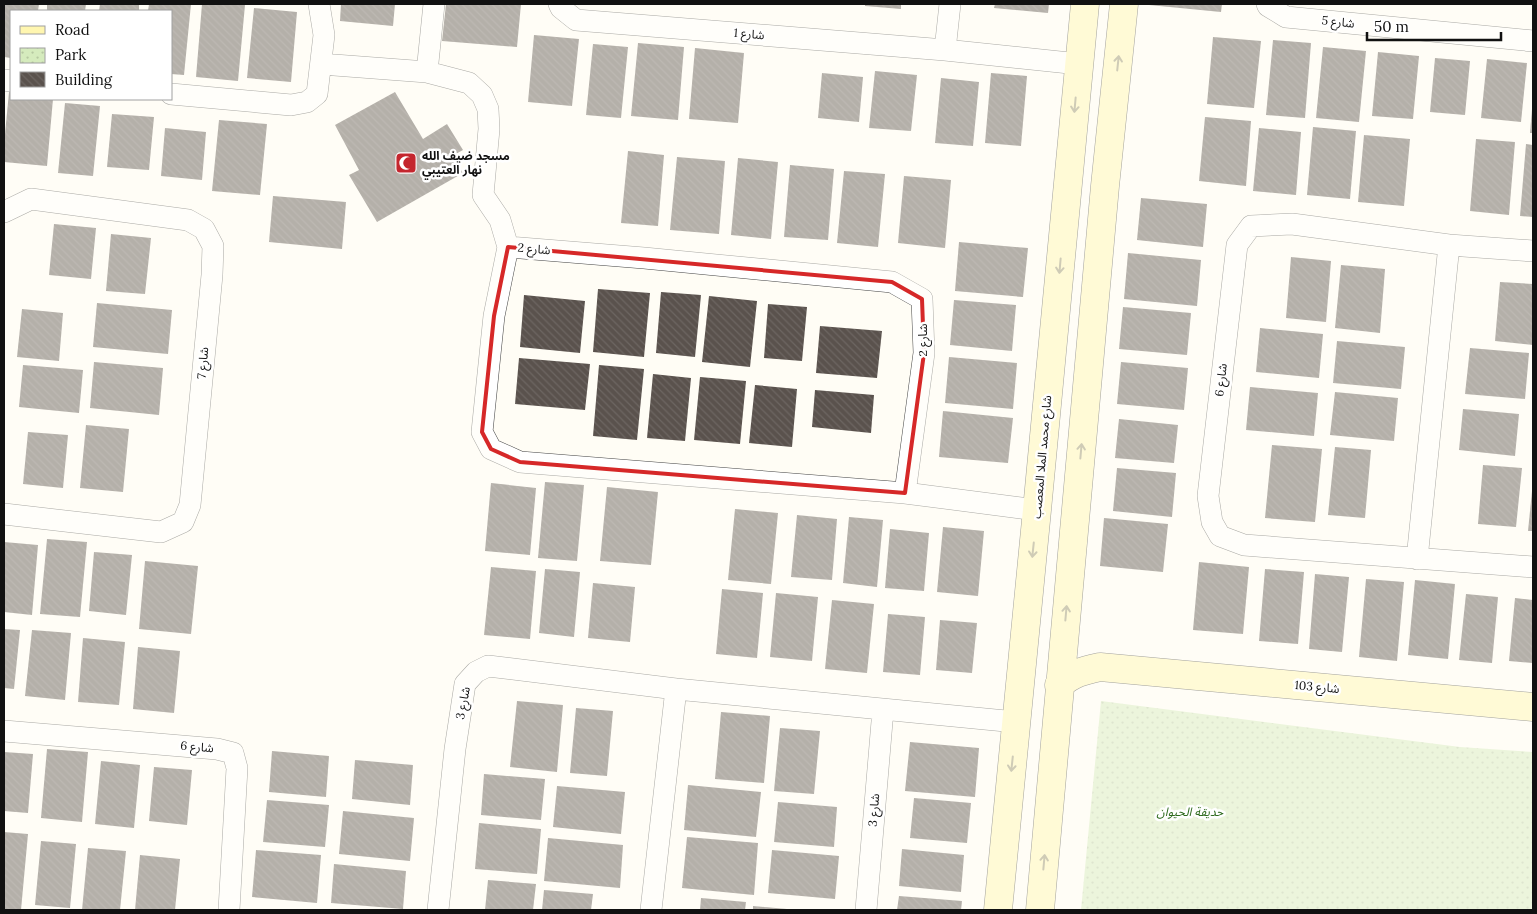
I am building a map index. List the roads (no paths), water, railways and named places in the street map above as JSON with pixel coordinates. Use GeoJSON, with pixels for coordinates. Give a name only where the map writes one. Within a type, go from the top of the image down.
{"type":"FeatureCollection","features":[{"type":"Feature","properties":{"kind":"street"},"geometry":{"type":"LineString","coordinates":[[172,94],[291,105],[307,102],[317,94],[321,64],[324,34],[319,4]]}},
{"type":"Feature","properties":{"kind":"street"},"geometry":{"type":"LineString","coordinates":[[427,72],[434,4]]}},
{"type":"Feature","properties":{"kind":"street","name":"شارع 1"},"geometry":{"type":"LineString","coordinates":[[559,4],[561,8],[576,20],[945,50],[1078,64]]}},
{"type":"Feature","properties":{"kind":"street"},"geometry":{"type":"LineString","coordinates":[[945,50],[950,4]]}},
{"type":"Feature","properties":{"kind":"street","name":"شارع محمد الملا المعصب"},"geometry":{"type":"LineString","coordinates":[[1000,908],[1085,4]]}},
{"type":"Feature","properties":{"kind":"street"},"geometry":{"type":"LineString","coordinates":[[1040,910],[1105,186],[1124,4]]}},
{"type":"Feature","properties":{"kind":"street","name":"شارع 5"},"geometry":{"type":"LineString","coordinates":[[1267,4],[1286,17],[1533,41]]}},
{"type":"Feature","properties":{"kind":"street"},"geometry":{"type":"LineString","coordinates":[[321,64],[427,72],[469,83],[482,95],[488,109],[489,129],[483,195],[500,220],[508,247]]}},
{"type":"Feature","properties":{"kind":"street"},"geometry":{"type":"LineString","coordinates":[[1067,192],[1076,202],[1089,205],[1100,198],[1105,186]]}},
{"type":"Feature","properties":{"kind":"street","name":"شارع 7"},"geometry":{"type":"LineString","coordinates":[[4,212],[31,199],[188,220],[204,229],[213,246],[212,275],[190,505],[183,522],[161,532],[4,514]]}},
{"type":"Feature","properties":{"kind":"street","name":"شارع 6"},"geometry":{"type":"LineString","coordinates":[[1533,251],[1449,245],[1292,224],[1251,226],[1236,246],[1208,496],[1212,522],[1220,536],[1244,545],[1533,567]]}},
{"type":"Feature","properties":{"kind":"street"},"geometry":{"type":"LineString","coordinates":[[1418,559],[1449,245]]}},
{"type":"Feature","properties":{"kind":"street","name":"شارع 2"},"geometry":{"type":"LineString","coordinates":[[905,493],[924,353],[922,299],[892,282],[508,247],[494,316],[482,432],[491,449],[520,462],[905,493],[1037,510]]}},
{"type":"Feature","properties":{"kind":"street","name":"شارع 103"},"geometry":{"type":"LineString","coordinates":[[1064,641],[1074,653],[1100,668]]}},
{"type":"Feature","properties":{"kind":"street","name":"شارع 3"},"geometry":{"type":"LineString","coordinates":[[438,910],[455,750],[465,684],[476,672],[488,666],[676,689],[1016,722]]}},
{"type":"Feature","properties":{"kind":"street","name":"شارع 103"},"geometry":{"type":"LineString","coordinates":[[1059,685],[1071,675],[1083,670],[1100,668],[1533,707]]}},
{"type":"Feature","properties":{"kind":"street"},"geometry":{"type":"LineString","coordinates":[[651,910],[676,689]]}},
{"type":"Feature","properties":{"kind":"street","name":"شارع 3"},"geometry":{"type":"LineString","coordinates":[[866,910],[883,710]]}},
{"type":"Feature","properties":{"kind":"street","name":"شارع 6"},"geometry":{"type":"LineString","coordinates":[[4,731],[217,748],[233,754],[237,768],[229,910]]}},
{"type":"Feature","properties":{"kind":"place","name":"مسجد ضيف الله نهار العتيبي"},"geometry":{"type":"Point","coordinates":[406,163]}},
{"type":"Feature","properties":{"kind":"park label","name":"حديقة الحيوان"},"geometry":{"type":"Point","coordinates":[1190,812]}}]}
